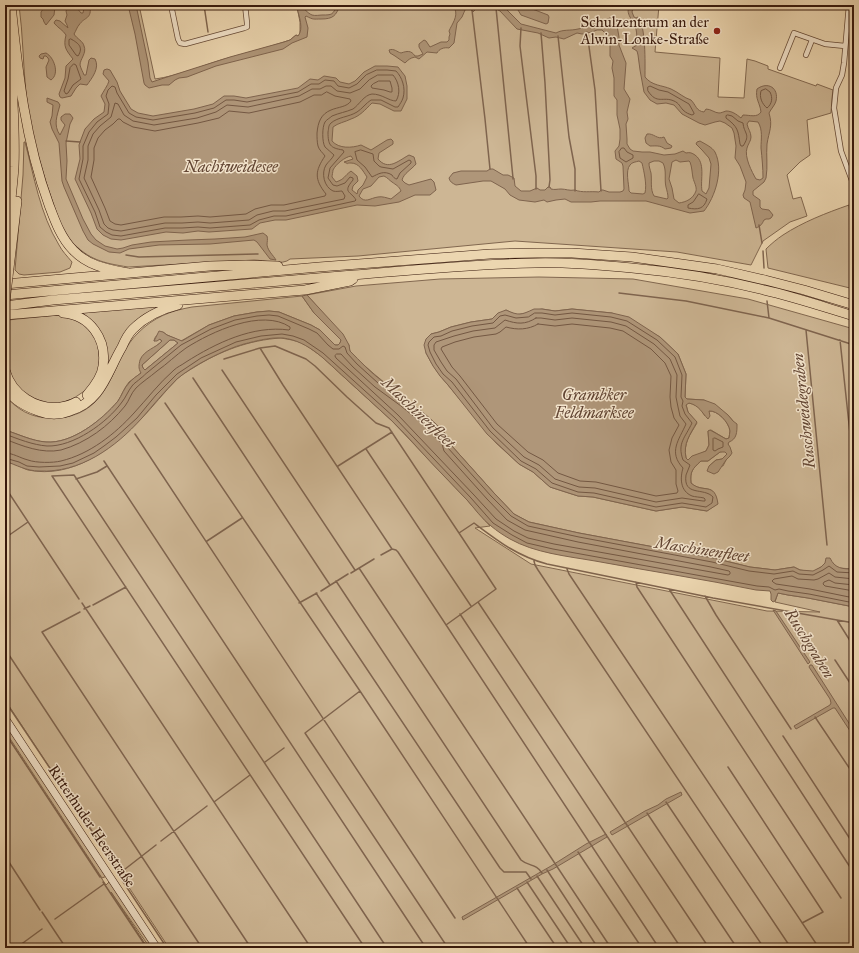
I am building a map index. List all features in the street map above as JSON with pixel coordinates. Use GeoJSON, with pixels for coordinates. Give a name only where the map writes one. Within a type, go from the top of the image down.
{"type":"FeatureCollection","features":[{"type":"Feature","properties":{"kind":"highway"},"geometry":{"type":"LineString","coordinates":[[11,5],[17,65],[32,150],[56,222],[65,241],[79,256],[92,264],[107,269],[128,273]]}},
{"type":"Feature","properties":{"kind":"highway"},"geometry":{"type":"LineString","coordinates":[[5,21],[11,66],[14,146],[11,202],[5,252]]}},
{"type":"Feature","properties":{"kind":"highway"},"geometry":{"type":"LineString","coordinates":[[5,139],[7,101],[7,43]]}},
{"type":"Feature","properties":{"kind":"highway"},"geometry":{"type":"LineString","coordinates":[[5,302],[20,168],[17,65]]}},
{"type":"Feature","properties":{"kind":"highway"},"geometry":{"type":"LineString","coordinates":[[5,295],[319,267],[490,254],[537,253],[632,257],[717,269],[804,290],[854,305]]}},
{"type":"Feature","properties":{"kind":"highway"},"geometry":{"type":"LineString","coordinates":[[5,306],[53,300],[359,275],[532,263],[632,268],[715,279],[800,299],[854,316]]}},
{"type":"Feature","properties":{"kind":"highway"},"geometry":{"type":"LineString","coordinates":[[7,281],[210,266],[303,265],[319,267]]}},
{"type":"Feature","properties":{"kind":"highway"},"geometry":{"type":"LineString","coordinates":[[5,315],[304,290],[350,281],[359,275]]}},
{"type":"Feature","properties":{"kind":"highway"},"geometry":{"type":"LineString","coordinates":[[5,386],[16,401],[40,412],[57,414],[66,413],[73,410],[82,406],[96,395],[107,379],[126,338],[142,322],[151,315],[166,308],[204,299]]}},
{"type":"Feature","properties":{"kind":"highway"},"geometry":{"type":"LineString","coordinates":[[5,370],[10,383],[19,394],[34,404],[43,407],[52,408],[74,404],[87,395],[93,388],[100,377],[103,366],[103,352],[100,339],[95,329],[88,322],[68,313],[44,312]]}},
{"type":"Feature","properties":{"kind":"main road","name":"Ritterhuder Heerstraße"},"geometry":{"type":"LineString","coordinates":[[5,718],[157,948]]}},
{"type":"Feature","properties":{"kind":"street"},"geometry":{"type":"LineString","coordinates":[[171,5],[178,39],[180,43],[185,44],[247,27],[245,5]]}},
{"type":"Feature","properties":{"kind":"street"},"geometry":{"type":"LineString","coordinates":[[849,5],[844,63],[842,75],[836,88],[834,108],[840,151],[854,186]]}},
{"type":"Feature","properties":{"kind":"street"},"geometry":{"type":"LineString","coordinates":[[780,68],[794,33],[824,44],[845,46]]}},
{"type":"Feature","properties":{"kind":"street"},"geometry":{"type":"LineString","coordinates":[[806,55],[812,40]]}},
{"type":"Feature","properties":{"kind":"shaded area"},"geometry":{"type":"Polygon","coordinates":[[[19,5],[139,5],[155,79],[180,74],[221,60],[290,40],[296,35],[298,36],[300,34],[300,22],[297,7],[295,5],[659,5],[655,52],[720,58],[718,97],[744,98],[747,59],[768,66],[768,69],[816,86],[817,84],[833,90],[831,113],[807,120],[810,155],[800,162],[787,175],[793,199],[801,197],[807,216],[790,222],[763,241],[751,265],[677,252],[515,241],[358,256],[290,259],[283,262],[254,260],[128,267],[97,260],[84,253],[68,237],[60,221],[40,161],[30,120],[26,93],[19,5]]]}},
{"type":"Feature","properties":{"kind":"shaded area"},"geometry":{"type":"Polygon","coordinates":[[[24,142],[38,195],[47,221],[60,247],[72,262],[70,268],[60,272],[24,275],[19,274],[15,270],[23,175],[24,142]]]}},
{"type":"Feature","properties":{"kind":"shaded area"},"geometry":{"type":"Polygon","coordinates":[[[849,205],[854,261],[854,289],[768,268],[766,249],[776,240],[807,222],[849,205]]]}},
{"type":"Feature","properties":{"kind":"shaded area"},"geometry":{"type":"Polygon","coordinates":[[[539,277],[633,279],[748,299],[854,329],[854,569],[838,568],[833,563],[825,563],[813,572],[800,570],[794,567],[775,570],[750,567],[713,558],[529,522],[514,514],[451,445],[449,438],[445,433],[383,382],[351,353],[349,345],[307,295],[356,286],[440,279],[539,277]],[[542,309],[516,315],[506,310],[492,319],[451,327],[431,334],[426,353],[433,366],[496,443],[519,464],[533,472],[550,487],[578,496],[593,497],[656,511],[682,507],[707,511],[717,504],[716,497],[711,490],[700,488],[691,483],[691,473],[701,461],[708,461],[720,452],[725,451],[727,454],[722,459],[716,460],[709,466],[723,466],[730,456],[728,444],[733,421],[728,415],[704,400],[687,399],[685,397],[686,374],[678,354],[660,337],[612,313],[572,309],[555,311],[542,309]]]}},
{"type":"Feature","properties":{"kind":"shaded area"},"geometry":{"type":"Polygon","coordinates":[[[302,296],[314,313],[341,340],[338,345],[335,345],[320,330],[311,325],[279,312],[269,311],[234,316],[209,325],[181,341],[163,332],[156,336],[154,341],[159,339],[162,341],[142,357],[141,373],[129,382],[118,401],[104,416],[86,429],[76,435],[56,442],[30,439],[5,430],[5,395],[24,412],[43,418],[68,417],[79,413],[90,406],[106,387],[130,342],[144,327],[156,319],[177,310],[192,307],[302,296]]]}},
{"type":"Feature","properties":{"kind":"shaded area"},"geometry":{"type":"Polygon","coordinates":[[[172,304],[146,316],[106,374],[105,349],[75,312],[172,304]]]}},
{"type":"Feature","properties":{"kind":"shaded area"},"geometry":{"type":"Polygon","coordinates":[[[57,315],[70,316],[81,321],[97,339],[100,361],[97,376],[86,390],[74,398],[53,405],[27,397],[17,387],[7,362],[5,350],[7,338],[5,332],[8,320],[57,315]]]}},
{"type":"Feature","properties":{"kind":"shaded area"},"geometry":{"type":"Polygon","coordinates":[[[281,338],[303,343],[321,356],[392,421],[490,526],[475,528],[531,564],[767,611],[820,612],[775,602],[778,593],[854,607],[854,948],[169,948],[5,700],[5,461],[28,470],[44,472],[75,466],[89,460],[103,452],[128,432],[178,378],[187,371],[214,356],[235,347],[258,341],[281,338]]]}},
{"type":"Feature","properties":{"kind":"shaded area"},"geometry":{"type":"Polygon","coordinates":[[[170,340],[174,340],[178,343],[145,370],[142,365],[170,340]]]}},
{"type":"Feature","properties":{"kind":"shaded area"},"geometry":{"type":"Polygon","coordinates":[[[689,403],[698,407],[705,416],[709,411],[716,412],[725,420],[730,431],[729,438],[726,439],[711,430],[708,431],[709,445],[706,451],[688,460],[685,453],[686,443],[697,423],[688,412],[686,404],[689,403]]]}},
{"type":"Feature","properties":{"kind":"shaded area"},"geometry":{"type":"Polygon","coordinates":[[[5,720],[107,876],[102,878],[5,731],[5,720]]]}},
{"type":"Feature","properties":{"kind":"shaded area"},"geometry":{"type":"Polygon","coordinates":[[[5,733],[106,885],[110,881],[156,948],[150,948],[111,892],[148,948],[5,948],[5,733]]]}},
{"type":"Feature","properties":{"kind":"water"},"geometry":{"type":"Polygon","coordinates":[[[46,5],[56,5],[54,15],[46,25],[41,17],[41,12],[46,5]]]}},
{"type":"Feature","properties":{"kind":"water"},"geometry":{"type":"Polygon","coordinates":[[[69,5],[76,5],[81,13],[83,13],[83,5],[90,5],[89,16],[81,22],[74,34],[83,44],[85,49],[80,65],[84,75],[86,75],[89,60],[91,58],[95,59],[97,66],[95,73],[87,85],[80,84],[71,96],[62,98],[59,94],[65,78],[66,66],[73,59],[66,48],[66,35],[54,23],[56,20],[60,21],[68,28],[65,21],[67,15],[66,11],[69,5]]]}},
{"type":"Feature","properties":{"kind":"water"},"geometry":{"type":"Polygon","coordinates":[[[128,5],[136,5],[152,82],[230,57],[284,42],[290,40],[296,35],[298,36],[301,26],[297,8],[298,6],[310,14],[316,15],[333,13],[337,5],[340,5],[334,16],[325,19],[312,19],[306,16],[308,28],[307,37],[292,43],[283,49],[216,66],[187,77],[179,78],[169,85],[149,88],[144,83],[128,5]]]}},
{"type":"Feature","properties":{"kind":"water"},"geometry":{"type":"Polygon","coordinates":[[[458,5],[502,5],[521,24],[556,33],[587,27],[612,17],[616,20],[619,45],[626,63],[624,89],[630,99],[626,124],[627,144],[633,151],[664,155],[675,154],[683,151],[694,154],[698,158],[702,167],[702,191],[706,194],[709,188],[711,164],[709,158],[696,144],[700,141],[712,149],[718,159],[719,167],[717,183],[712,198],[704,211],[690,213],[646,201],[571,202],[565,199],[535,202],[519,200],[510,195],[505,189],[491,181],[456,185],[451,182],[449,178],[453,173],[461,171],[487,171],[493,169],[503,175],[508,175],[514,178],[515,186],[521,191],[530,191],[537,188],[540,190],[545,190],[548,187],[551,189],[584,192],[599,192],[603,190],[609,192],[620,192],[624,189],[623,166],[622,163],[616,159],[615,151],[619,146],[620,129],[617,115],[617,100],[614,96],[613,61],[610,56],[610,43],[606,34],[602,30],[597,30],[582,34],[577,33],[564,39],[556,37],[549,38],[538,33],[517,29],[500,11],[493,7],[478,7],[475,8],[473,12],[470,8],[465,10],[457,23],[454,43],[449,48],[439,50],[437,53],[427,52],[419,59],[413,57],[405,63],[390,53],[389,50],[392,49],[401,53],[407,51],[415,56],[418,56],[423,54],[419,44],[424,40],[430,47],[441,42],[447,42],[449,40],[449,31],[455,18],[455,9],[458,5]],[[676,160],[672,162],[669,179],[674,199],[679,203],[684,202],[689,200],[696,191],[691,164],[689,161],[680,162],[676,160]],[[639,161],[630,165],[627,174],[629,191],[631,193],[643,194],[645,193],[646,189],[645,178],[642,163],[639,161]],[[654,161],[649,163],[654,196],[667,199],[668,195],[665,184],[665,169],[663,163],[654,161]]]}},
{"type":"Feature","properties":{"kind":"water"},"geometry":{"type":"Polygon","coordinates":[[[522,5],[548,15],[548,23],[546,24],[521,15],[518,10],[522,5]]]}},
{"type":"Feature","properties":{"kind":"water"},"geometry":{"type":"Polygon","coordinates":[[[630,5],[640,5],[638,8],[633,8],[632,12],[634,17],[638,17],[641,22],[644,45],[645,77],[657,85],[671,89],[691,100],[699,110],[704,112],[708,109],[719,113],[728,111],[741,118],[743,115],[757,115],[761,112],[757,89],[769,86],[774,89],[776,93],[776,101],[769,113],[771,125],[767,144],[766,178],[764,182],[753,191],[753,195],[760,200],[760,207],[762,209],[769,210],[773,215],[771,218],[764,220],[762,224],[756,228],[750,202],[744,198],[743,195],[746,182],[740,166],[735,158],[736,146],[732,128],[720,121],[705,125],[699,123],[682,114],[674,105],[666,103],[657,104],[650,100],[644,92],[637,51],[632,48],[637,45],[637,33],[628,8],[630,5]],[[749,121],[747,124],[751,134],[751,140],[746,152],[747,160],[752,172],[756,179],[760,180],[763,178],[763,170],[761,131],[758,122],[749,121]]]}},
{"type":"Feature","properties":{"kind":"water"},"geometry":{"type":"Polygon","coordinates":[[[46,53],[49,55],[55,66],[55,74],[51,80],[47,77],[46,67],[49,60],[48,58],[44,56],[43,59],[39,56],[46,53]]]}},
{"type":"Feature","properties":{"kind":"water","name":"Nachtweidesee"},"geometry":{"type":"Polygon","coordinates":[[[375,66],[398,67],[405,76],[407,99],[401,111],[394,111],[380,104],[372,103],[357,116],[333,127],[332,141],[342,147],[354,147],[361,145],[371,150],[391,139],[393,144],[379,153],[378,159],[382,163],[389,165],[409,155],[414,157],[416,164],[406,173],[402,180],[409,185],[431,179],[434,182],[436,190],[430,195],[415,195],[399,202],[375,206],[357,205],[286,220],[275,220],[260,223],[252,229],[183,233],[166,232],[121,240],[111,239],[103,235],[97,229],[75,179],[80,159],[79,145],[85,129],[94,119],[104,112],[105,104],[101,96],[109,81],[103,74],[104,70],[110,70],[131,109],[138,113],[153,116],[213,104],[224,96],[246,98],[298,88],[310,79],[318,80],[324,76],[336,78],[340,82],[349,84],[355,81],[364,72],[375,66]],[[351,156],[343,159],[336,165],[333,170],[332,177],[336,182],[343,179],[351,171],[357,176],[358,181],[353,186],[352,190],[357,194],[367,177],[356,164],[347,164],[344,162],[353,159],[351,156]],[[384,176],[379,177],[371,186],[363,189],[359,196],[363,200],[380,197],[391,199],[401,191],[384,176]]]}},
{"type":"Feature","properties":{"kind":"water"},"geometry":{"type":"Polygon","coordinates":[[[47,98],[58,102],[60,105],[56,124],[60,135],[65,125],[61,120],[61,117],[65,114],[70,114],[73,118],[70,124],[66,143],[66,179],[83,219],[96,240],[105,246],[117,249],[151,242],[245,237],[263,233],[267,236],[269,251],[276,260],[270,259],[254,240],[210,244],[159,245],[129,249],[120,253],[109,252],[93,244],[88,240],[83,231],[62,181],[59,143],[50,122],[53,105],[47,102],[47,98]]]}},
{"type":"Feature","properties":{"kind":"water"},"geometry":{"type":"Polygon","coordinates":[[[647,134],[652,134],[659,138],[664,137],[667,143],[672,146],[671,148],[665,149],[660,146],[650,146],[646,143],[645,138],[647,134]]]}},
{"type":"Feature","properties":{"kind":"water","name":"Maschinenfleet"},"geometry":{"type":"Polygon","coordinates":[[[307,295],[343,334],[349,345],[350,351],[365,366],[432,420],[442,430],[451,445],[514,514],[529,522],[713,558],[750,567],[775,570],[794,567],[800,570],[813,571],[825,563],[826,558],[830,558],[834,564],[840,568],[854,569],[854,607],[778,593],[775,601],[773,602],[771,600],[770,591],[756,590],[562,556],[540,551],[520,544],[502,534],[488,523],[398,427],[324,359],[301,343],[283,338],[273,338],[236,346],[191,369],[177,379],[132,429],[108,448],[82,463],[69,468],[54,471],[35,471],[5,461],[5,430],[36,440],[56,442],[76,435],[104,416],[118,401],[130,382],[141,373],[139,366],[140,360],[144,354],[162,341],[160,339],[154,341],[159,331],[182,341],[209,325],[234,316],[269,311],[279,312],[311,325],[320,330],[335,345],[338,345],[341,340],[314,313],[302,296],[307,295]],[[170,340],[142,365],[143,368],[145,370],[178,343],[174,340],[170,340]]]}},
{"type":"Feature","properties":{"kind":"water","name":"Grambker Feldmarksee"},"geometry":{"type":"Polygon","coordinates":[[[534,309],[555,311],[572,309],[612,313],[629,317],[660,337],[678,354],[686,374],[685,397],[687,399],[704,400],[715,404],[737,424],[737,432],[735,437],[728,444],[732,453],[718,472],[714,474],[707,471],[709,466],[716,460],[722,459],[727,454],[725,452],[720,452],[708,461],[701,461],[691,473],[691,483],[700,488],[711,490],[716,497],[718,504],[707,511],[682,507],[656,511],[593,497],[578,496],[550,487],[533,472],[519,464],[487,434],[433,366],[426,353],[424,345],[426,339],[431,334],[451,327],[492,319],[498,313],[506,310],[517,314],[523,314],[534,309]],[[689,403],[686,405],[688,412],[697,422],[686,443],[685,453],[688,460],[692,456],[706,451],[709,445],[708,431],[710,430],[726,439],[729,438],[730,432],[725,420],[716,412],[709,411],[710,416],[708,419],[693,404],[689,403]]]}},
{"type":"Feature","properties":{"kind":"water"},"geometry":{"type":"Polygon","coordinates":[[[773,610],[776,611],[810,662],[808,664],[773,610]]]}},
{"type":"Feature","properties":{"kind":"water"},"geometry":{"type":"Polygon","coordinates":[[[812,665],[854,731],[854,737],[835,708],[796,729],[794,726],[831,703],[830,699],[809,667],[812,665]]]}},
{"type":"Feature","properties":{"kind":"water"},"geometry":{"type":"Polygon","coordinates":[[[681,792],[682,795],[612,835],[610,832],[666,799],[681,792]]]}},
{"type":"Feature","properties":{"kind":"water"},"geometry":{"type":"Polygon","coordinates":[[[606,834],[607,837],[463,920],[462,917],[551,866],[586,844],[606,834]]]}},
{"type":"Feature","properties":{"kind":"waterway"},"geometry":{"type":"LineString","coordinates":[[204,5],[208,32]]}},
{"type":"Feature","properties":{"kind":"waterway"},"geometry":{"type":"LineString","coordinates":[[496,8],[513,179]]}},
{"type":"Feature","properties":{"kind":"waterway"},"geometry":{"type":"LineString","coordinates":[[472,10],[490,169]]}},
{"type":"Feature","properties":{"kind":"waterway"},"geometry":{"type":"LineString","coordinates":[[521,28],[520,46],[536,176],[536,189]]}},
{"type":"Feature","properties":{"kind":"waterway"},"geometry":{"type":"LineString","coordinates":[[587,32],[595,90],[601,191]]}},
{"type":"Feature","properties":{"kind":"waterway"},"geometry":{"type":"LineString","coordinates":[[541,33],[545,83],[550,180],[549,187]]}},
{"type":"Feature","properties":{"kind":"waterway"},"geometry":{"type":"LineString","coordinates":[[558,36],[569,137],[575,169],[575,191]]}},
{"type":"Feature","properties":{"kind":"waterway"},"geometry":{"type":"LineString","coordinates":[[66,141],[80,142]]}},
{"type":"Feature","properties":{"kind":"waterway","name":"Ruschweidegraben"},"geometry":{"type":"LineString","coordinates":[[759,225],[762,243]]}},
{"type":"Feature","properties":{"kind":"waterway","name":"Ruschweidegraben"},"geometry":{"type":"LineString","coordinates":[[763,251],[764,268]]}},
{"type":"Feature","properties":{"kind":"waterway"},"geometry":{"type":"LineString","coordinates":[[126,255],[139,257],[258,254]]}},
{"type":"Feature","properties":{"kind":"waterway"},"geometry":{"type":"LineString","coordinates":[[619,293],[686,301],[769,318]]}},
{"type":"Feature","properties":{"kind":"waterway","name":"Ruschweidegraben"},"geometry":{"type":"LineString","coordinates":[[767,301],[769,318],[854,345]]}},
{"type":"Feature","properties":{"kind":"waterway","name":"Ruschweidegraben"},"geometry":{"type":"LineString","coordinates":[[806,330],[827,545]]}},
{"type":"Feature","properties":{"kind":"waterway"},"geometry":{"type":"LineString","coordinates":[[840,340],[854,471]]}},
{"type":"Feature","properties":{"kind":"waterway","name":"Ruschgraben"},"geometry":{"type":"LineString","coordinates":[[224,359],[260,348],[275,346],[306,359],[376,423],[389,428],[459,533],[474,523],[500,542],[517,552],[526,557],[547,564],[713,598],[854,623]]}},
{"type":"Feature","properties":{"kind":"waterway"},"geometry":{"type":"LineString","coordinates":[[260,348],[392,549],[398,552],[659,948]]}},
{"type":"Feature","properties":{"kind":"waterway"},"geometry":{"type":"LineString","coordinates":[[222,370],[355,570]]}},
{"type":"Feature","properties":{"kind":"waterway"},"geometry":{"type":"LineString","coordinates":[[193,378],[330,585]]}},
{"type":"Feature","properties":{"kind":"waterway"},"geometry":{"type":"LineString","coordinates":[[165,403],[360,691],[530,948]]}},
{"type":"Feature","properties":{"kind":"waterway"},"geometry":{"type":"LineString","coordinates":[[338,466],[392,432]]}},
{"type":"Feature","properties":{"kind":"waterway"},"geometry":{"type":"LineString","coordinates":[[135,434],[455,918]]}},
{"type":"Feature","properties":{"kind":"waterway"},"geometry":{"type":"LineString","coordinates":[[366,449],[471,606]]}},
{"type":"Feature","properties":{"kind":"waterway"},"geometry":{"type":"LineString","coordinates":[[104,461],[426,948]]}},
{"type":"Feature","properties":{"kind":"waterway"},"geometry":{"type":"LineString","coordinates":[[76,479],[97,472],[107,466]]}},
{"type":"Feature","properties":{"kind":"waterway"},"geometry":{"type":"LineString","coordinates":[[365,948],[52,476],[74,475],[387,948]]}},
{"type":"Feature","properties":{"kind":"waterway"},"geometry":{"type":"LineString","coordinates":[[5,487],[79,599]]}},
{"type":"Feature","properties":{"kind":"waterway"},"geometry":{"type":"LineString","coordinates":[[207,541],[242,518]]}},
{"type":"Feature","properties":{"kind":"waterway"},"geometry":{"type":"LineString","coordinates":[[5,538],[28,522]]}},
{"type":"Feature","properties":{"kind":"waterway"},"geometry":{"type":"LineString","coordinates":[[446,625],[496,589],[459,533]]}},
{"type":"Feature","properties":{"kind":"waterway"},"geometry":{"type":"LineString","coordinates":[[381,555],[392,549]]}},
{"type":"Feature","properties":{"kind":"waterway"},"geometry":{"type":"LineString","coordinates":[[351,573],[374,559]]}},
{"type":"Feature","properties":{"kind":"waterway"},"geometry":{"type":"LineString","coordinates":[[534,561],[538,570],[791,948]]}},
{"type":"Feature","properties":{"kind":"waterway"},"geometry":{"type":"LineString","coordinates":[[359,568],[611,948]]}},
{"type":"Feature","properties":{"kind":"waterway"},"geometry":{"type":"LineString","coordinates":[[567,569],[819,948]]}},
{"type":"Feature","properties":{"kind":"waterway"},"geometry":{"type":"LineString","coordinates":[[321,591],[348,574]]}},
{"type":"Feature","properties":{"kind":"waterway"},"geometry":{"type":"LineString","coordinates":[[336,581],[521,860],[527,864],[535,866],[542,873]]}},
{"type":"Feature","properties":{"kind":"waterway"},"geometry":{"type":"LineString","coordinates":[[636,582],[637,587],[841,898]]}},
{"type":"Feature","properties":{"kind":"waterway"},"geometry":{"type":"LineString","coordinates":[[93,605],[126,587]]}},
{"type":"Feature","properties":{"kind":"waterway"},"geometry":{"type":"LineString","coordinates":[[669,589],[850,867]]}},
{"type":"Feature","properties":{"kind":"waterway"},"geometry":{"type":"LineString","coordinates":[[316,593],[500,868],[504,872],[526,872],[531,879]]}},
{"type":"Feature","properties":{"kind":"waterway"},"geometry":{"type":"LineString","coordinates":[[299,603],[317,593]]}},
{"type":"Feature","properties":{"kind":"waterway"},"geometry":{"type":"LineString","coordinates":[[705,596],[791,729]]}},
{"type":"Feature","properties":{"kind":"waterway"},"geometry":{"type":"LineString","coordinates":[[478,602],[709,948]]}},
{"type":"Feature","properties":{"kind":"waterway"},"geometry":{"type":"LineString","coordinates":[[82,603],[311,948]]}},
{"type":"Feature","properties":{"kind":"waterway"},"geometry":{"type":"LineString","coordinates":[[84,609],[90,606]]}},
{"type":"Feature","properties":{"kind":"waterway"},"geometry":{"type":"LineString","coordinates":[[80,612],[42,632],[251,948]]}},
{"type":"Feature","properties":{"kind":"waterway"},"geometry":{"type":"LineString","coordinates":[[460,614],[681,948]]}},
{"type":"Feature","properties":{"kind":"waterway"},"geometry":{"type":"LineString","coordinates":[[837,620],[854,647]]}},
{"type":"Feature","properties":{"kind":"waterway"},"geometry":{"type":"LineString","coordinates":[[5,653],[7,652],[202,948]]}},
{"type":"Feature","properties":{"kind":"waterway","name":"Ruschgraben"},"geometry":{"type":"LineString","coordinates":[[835,660],[854,689]]}},
{"type":"Feature","properties":{"kind":"waterway"},"geometry":{"type":"LineString","coordinates":[[360,691],[305,733],[448,948]]}},
{"type":"Feature","properties":{"kind":"waterway"},"geometry":{"type":"LineString","coordinates":[[5,701],[120,873],[118,874],[167,948]]}},
{"type":"Feature","properties":{"kind":"waterway"},"geometry":{"type":"LineString","coordinates":[[815,717],[854,775]]}},
{"type":"Feature","properties":{"kind":"waterway"},"geometry":{"type":"LineString","coordinates":[[5,733],[100,877]]}},
{"type":"Feature","properties":{"kind":"waterway"},"geometry":{"type":"LineString","coordinates":[[783,736],[854,845]]}},
{"type":"Feature","properties":{"kind":"waterway"},"geometry":{"type":"LineString","coordinates":[[265,762],[284,748]]}},
{"type":"Feature","properties":{"kind":"waterway"},"geometry":{"type":"LineString","coordinates":[[728,767],[823,912],[802,923]]}},
{"type":"Feature","properties":{"kind":"waterway"},"geometry":{"type":"LineString","coordinates":[[214,802],[250,775]]}},
{"type":"Feature","properties":{"kind":"waterway"},"geometry":{"type":"LineString","coordinates":[[666,802],[764,948]]}},
{"type":"Feature","properties":{"kind":"waterway"},"geometry":{"type":"LineString","coordinates":[[161,841],[207,806]]}},
{"type":"Feature","properties":{"kind":"waterway"},"geometry":{"type":"LineString","coordinates":[[647,813],[737,948]]}},
{"type":"Feature","properties":{"kind":"waterway"},"geometry":{"type":"LineString","coordinates":[[120,873],[156,845]]}},
{"type":"Feature","properties":{"kind":"waterway"},"geometry":{"type":"LineString","coordinates":[[578,852],[642,948]]}},
{"type":"Feature","properties":{"kind":"waterway"},"geometry":{"type":"LineString","coordinates":[[5,856],[40,910]]}},
{"type":"Feature","properties":{"kind":"waterway"},"geometry":{"type":"LineString","coordinates":[[547,870],[598,948]]}},
{"type":"Feature","properties":{"kind":"waterway"},"geometry":{"type":"LineString","coordinates":[[537,876],[585,948]]}},
{"type":"Feature","properties":{"kind":"waterway"},"geometry":{"type":"LineString","coordinates":[[103,882],[147,948]]}},
{"type":"Feature","properties":{"kind":"waterway"},"geometry":{"type":"LineString","coordinates":[[527,882],[571,948]]}},
{"type":"Feature","properties":{"kind":"waterway"},"geometry":{"type":"LineString","coordinates":[[55,919],[104,884]]}},
{"type":"Feature","properties":{"kind":"waterway"},"geometry":{"type":"LineString","coordinates":[[517,888],[557,948]]}},
{"type":"Feature","properties":{"kind":"waterway"},"geometry":{"type":"LineString","coordinates":[[42,912],[66,948]]}},
{"type":"Feature","properties":{"kind":"waterway"},"geometry":{"type":"LineString","coordinates":[[16,948],[42,929]]}},
{"type":"Feature","properties":{"kind":"waterway"},"geometry":{"type":"LineString","coordinates":[[5,938],[12,948]]}},
{"type":"Feature","properties":{"kind":"place","name":"Schulzentrum an der Alwin-Lonke-Straße"},"geometry":{"type":"Point","coordinates":[717,31]}}]}
